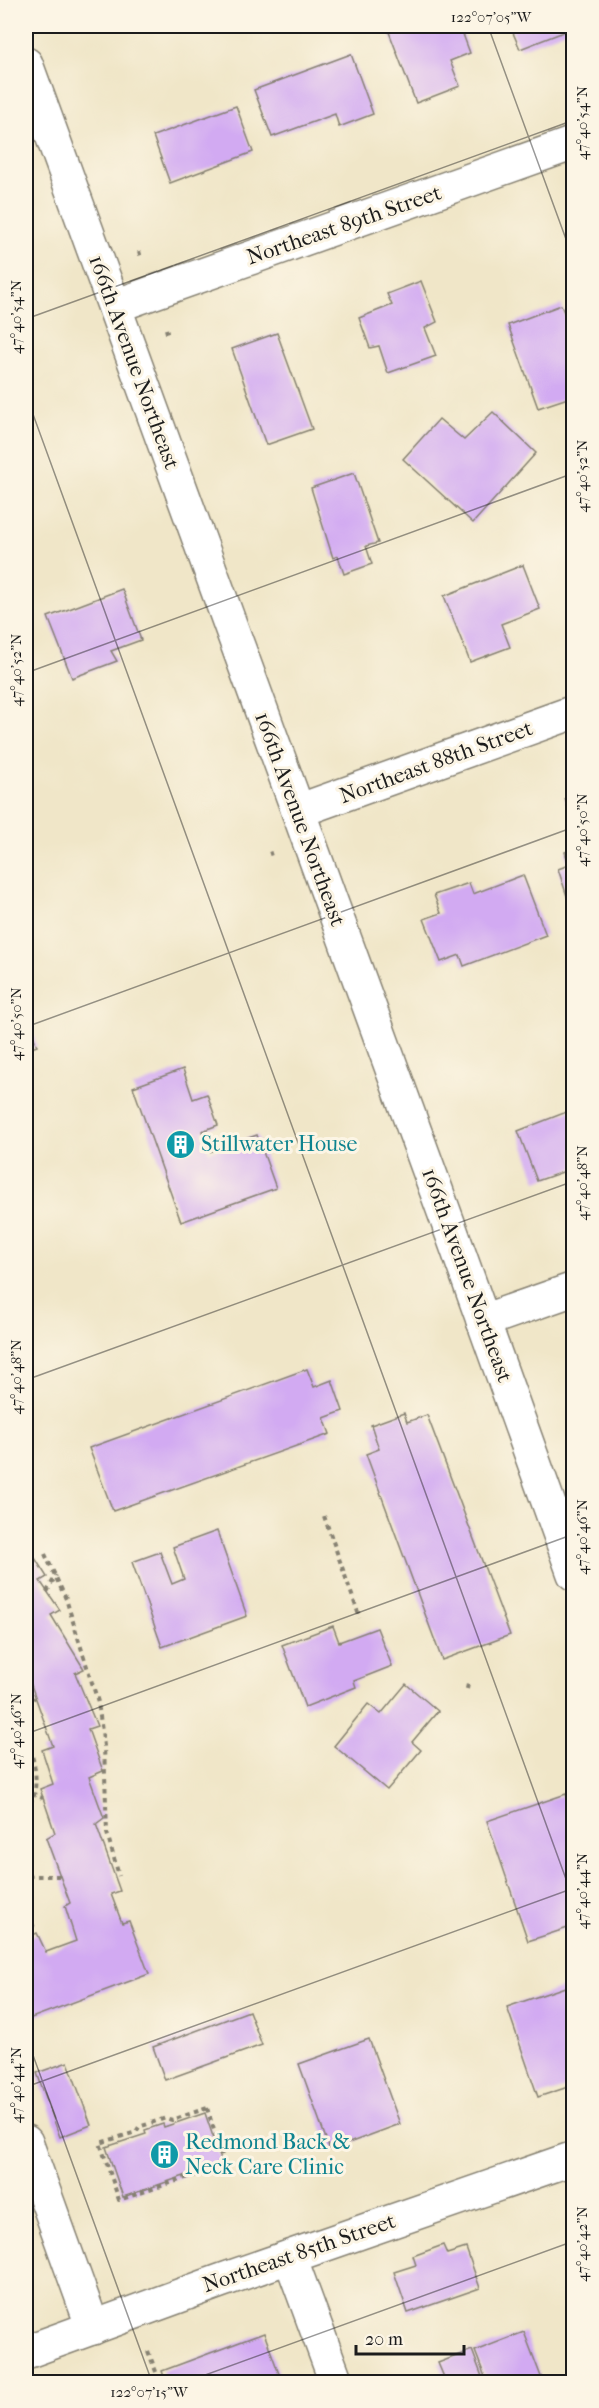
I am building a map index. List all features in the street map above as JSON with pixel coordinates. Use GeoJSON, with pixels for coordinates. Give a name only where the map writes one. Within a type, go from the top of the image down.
{"type":"FeatureCollection","features":[{"type":"Feature","properties":{"kind":"street","name":"166th Avenue Northeast"},"geometry":{"type":"LineString","coordinates":[[26,64],[573,1574]]}},
{"type":"Feature","properties":{"kind":"street","name":"Northeast 89th Street"},"geometry":{"type":"LineString","coordinates":[[115,306],[573,143]]}},
{"type":"Feature","properties":{"kind":"street","name":"Northeast 88th Street"},"geometry":{"type":"LineString","coordinates":[[298,811],[573,712]]}},
{"type":"Feature","properties":{"kind":"street"},"geometry":{"type":"LineString","coordinates":[[483,1321],[573,1289]]}},
{"type":"Feature","properties":{"kind":"street"},"geometry":{"type":"LineString","coordinates":[[26,2142],[93,2328]]}},
{"type":"Feature","properties":{"kind":"street","name":"Northeast 85th Street"},"geometry":{"type":"LineString","coordinates":[[26,2352],[573,2158]]}},
{"type":"Feature","properties":{"kind":"street"},"geometry":{"type":"LineString","coordinates":[[290,2257],[336,2382]]}},
{"type":"Feature","properties":{"kind":"path"},"geometry":{"type":"LineString","coordinates":[[138,251],[141,258]]}},
{"type":"Feature","properties":{"kind":"path"},"geometry":{"type":"LineString","coordinates":[[166,328],[168,336]]}},
{"type":"Feature","properties":{"kind":"path"},"geometry":{"type":"LineString","coordinates":[[324,1516],[360,1618]]}},
{"type":"Feature","properties":{"kind":"path"},"geometry":{"type":"LineString","coordinates":[[45,1554],[66,1599],[98,1702],[104,1746],[107,1833],[119,1876]]}},
{"type":"Feature","properties":{"kind":"path"},"geometry":{"type":"LineString","coordinates":[[47,1592],[56,1574]]}},
{"type":"Feature","properties":{"kind":"path"},"geometry":{"type":"LineString","coordinates":[[26,1716],[34,1697]]}},
{"type":"Feature","properties":{"kind":"path"},"geometry":{"type":"LineString","coordinates":[[26,1740],[35,1764],[37,1781],[34,1795],[26,1811]]}},
{"type":"Feature","properties":{"kind":"path"},"geometry":{"type":"LineString","coordinates":[[34,1795],[43,1798]]}},
{"type":"Feature","properties":{"kind":"path"},"geometry":{"type":"LineString","coordinates":[[26,1870],[30,1881],[28,1916],[35,1929],[26,1933]]}},
{"type":"Feature","properties":{"kind":"path"},"geometry":{"type":"LineString","coordinates":[[28,1876],[60,1876]]}},
{"type":"Feature","properties":{"kind":"path"},"geometry":{"type":"LineString","coordinates":[[207,2108],[225,2165],[119,2200],[100,2144],[135,2132],[139,2127],[166,2118],[172,2120],[207,2108]]}},
{"type":"Feature","properties":{"kind":"path"},"geometry":{"type":"LineString","coordinates":[[148,2351],[159,2382]]}},
{"type":"Feature","properties":{"kind":"building"},"geometry":{"type":"Polygon","coordinates":[[[406,26],[460,26],[470,53],[450,61],[460,86],[416,103],[389,32],[406,26]]]}},
{"type":"Feature","properties":{"kind":"building"},"geometry":{"type":"Polygon","coordinates":[[[510,26],[574,26],[574,28],[520,49],[510,26]]]}},
{"type":"Feature","properties":{"kind":"building"},"geometry":{"type":"Polygon","coordinates":[[[351,54],[373,114],[339,127],[335,114],[272,137],[254,90],[351,54]]]}},
{"type":"Feature","properties":{"kind":"building"},"geometry":{"type":"Polygon","coordinates":[[[236,106],[253,152],[170,183],[153,136],[236,106]]]}},
{"type":"Feature","properties":{"kind":"building"},"geometry":{"type":"Polygon","coordinates":[[[421,281],[437,322],[425,328],[436,356],[388,373],[379,346],[370,348],[359,318],[392,305],[387,294],[421,281]]]}},
{"type":"Feature","properties":{"kind":"building"},"geometry":{"type":"Polygon","coordinates":[[[561,305],[574,337],[574,396],[538,408],[508,325],[561,305]]]}},
{"type":"Feature","properties":{"kind":"building"},"geometry":{"type":"Polygon","coordinates":[[[277,333],[312,429],[266,445],[232,349],[277,333]]]}},
{"type":"Feature","properties":{"kind":"building"},"geometry":{"type":"Polygon","coordinates":[[[493,412],[536,453],[473,523],[403,459],[439,419],[464,440],[493,412]]]}},
{"type":"Feature","properties":{"kind":"building"},"geometry":{"type":"Polygon","coordinates":[[[354,473],[378,543],[366,546],[372,564],[344,574],[338,556],[333,558],[311,488],[354,473]]]}},
{"type":"Feature","properties":{"kind":"building"},"geometry":{"type":"Polygon","coordinates":[[[523,565],[540,609],[501,624],[510,647],[470,662],[444,596],[523,565]]]}},
{"type":"Feature","properties":{"kind":"building"},"geometry":{"type":"Polygon","coordinates":[[[122,589],[141,640],[111,651],[117,661],[72,678],[48,617],[122,589]]]}},
{"type":"Feature","properties":{"kind":"building"},"geometry":{"type":"Polygon","coordinates":[[[574,796],[574,820],[573,820],[565,799],[574,796]]]}},
{"type":"Feature","properties":{"kind":"building"},"geometry":{"type":"Polygon","coordinates":[[[574,849],[574,897],[568,899],[558,869],[569,865],[565,852],[574,849]]]}},
{"type":"Feature","properties":{"kind":"building"},"geometry":{"type":"Polygon","coordinates":[[[523,875],[546,935],[464,966],[460,955],[441,962],[424,919],[441,913],[434,895],[469,883],[473,894],[523,875]]]}},
{"type":"Feature","properties":{"kind":"building"},"geometry":{"type":"Polygon","coordinates":[[[26,1017],[37,1046],[26,1050],[26,1017]]]}},
{"type":"Feature","properties":{"kind":"building","name":"Stillwater House"},"geometry":{"type":"Polygon","coordinates":[[[183,1069],[193,1099],[207,1094],[218,1125],[202,1131],[209,1152],[257,1135],[276,1188],[181,1222],[133,1087],[183,1069]]]}},
{"type":"Feature","properties":{"kind":"building"},"geometry":{"type":"Polygon","coordinates":[[[574,1109],[574,1168],[537,1181],[518,1131],[574,1109]]]}},
{"type":"Feature","properties":{"kind":"building"},"geometry":{"type":"Polygon","coordinates":[[[307,1369],[314,1387],[332,1380],[343,1411],[324,1418],[330,1434],[113,1511],[89,1448],[307,1369]]]}},
{"type":"Feature","properties":{"kind":"building"},"geometry":{"type":"Polygon","coordinates":[[[404,1413],[407,1422],[427,1415],[510,1635],[442,1660],[366,1454],[379,1449],[371,1425],[404,1413]]]}},
{"type":"Feature","properties":{"kind":"building"},"geometry":{"type":"Polygon","coordinates":[[[217,1531],[247,1616],[162,1647],[132,1562],[160,1552],[172,1584],[184,1579],[173,1547],[217,1531]]]}},
{"type":"Feature","properties":{"kind":"building"},"geometry":{"type":"Polygon","coordinates":[[[26,1544],[47,1577],[40,1581],[60,1610],[51,1615],[84,1669],[75,1673],[97,1726],[88,1729],[103,1771],[89,1777],[104,1818],[96,1824],[120,1891],[111,1894],[122,1923],[129,1921],[149,1974],[26,2020],[26,1938],[37,1933],[46,1952],[76,1941],[65,1906],[70,1903],[46,1838],[55,1833],[40,1789],[53,1784],[42,1750],[53,1746],[27,1674],[30,1671],[26,1665],[26,1544]]]}},
{"type":"Feature","properties":{"kind":"building"},"geometry":{"type":"Polygon","coordinates":[[[333,1626],[339,1642],[377,1628],[392,1666],[354,1681],[356,1687],[305,1707],[282,1645],[333,1626]]]}},
{"type":"Feature","properties":{"kind":"building"},"geometry":{"type":"Polygon","coordinates":[[[406,1684],[438,1711],[412,1742],[421,1750],[387,1790],[334,1746],[368,1704],[381,1714],[406,1684]]]}},
{"type":"Feature","properties":{"kind":"building"},"geometry":{"type":"Polygon","coordinates":[[[566,1794],[574,1816],[574,1926],[528,1941],[487,1821],[566,1794]]]}},
{"type":"Feature","properties":{"kind":"building"},"geometry":{"type":"Polygon","coordinates":[[[571,1985],[574,1991],[574,2085],[538,2097],[507,2007],[571,1985]]]}},
{"type":"Feature","properties":{"kind":"building"},"geometry":{"type":"Polygon","coordinates":[[[249,2011],[262,2045],[165,2080],[153,2047],[249,2011]]]}},
{"type":"Feature","properties":{"kind":"building"},"geometry":{"type":"Polygon","coordinates":[[[369,2039],[400,2124],[330,2150],[299,2064],[369,2039]]]}},
{"type":"Feature","properties":{"kind":"building"},"geometry":{"type":"Polygon","coordinates":[[[68,2062],[91,2125],[60,2137],[37,2073],[68,2062]]]}},
{"type":"Feature","properties":{"kind":"building","name":"Redmond Back & Neck Care Clinic"},"geometry":{"type":"Polygon","coordinates":[[[205,2113],[222,2163],[123,2197],[106,2147],[146,2134],[145,2130],[163,2124],[164,2127],[205,2113]]]}},
{"type":"Feature","properties":{"kind":"building"},"geometry":{"type":"Polygon","coordinates":[[[443,2245],[447,2254],[466,2248],[480,2288],[408,2313],[394,2272],[416,2265],[413,2256],[443,2245]]]}},
{"type":"Feature","properties":{"kind":"building"},"geometry":{"type":"Polygon","coordinates":[[[524,2332],[543,2382],[487,2382],[475,2351],[524,2332]]]}},
{"type":"Feature","properties":{"kind":"building"},"geometry":{"type":"Polygon","coordinates":[[[264,2333],[282,2382],[166,2382],[162,2371],[264,2333]]]}},
{"type":"Feature","properties":{"kind":"building"},"geometry":{"type":"Polygon","coordinates":[[[472,2350],[484,2382],[446,2382],[438,2363],[472,2350]]]}},
{"type":"Feature","properties":{"kind":"place","name":"Stillwater House"},"geometry":{"type":"Point","coordinates":[180,1144]}},
{"type":"Feature","properties":{"kind":"place","name":"Redmond Back & Neck Care Clinic"},"geometry":{"type":"Point","coordinates":[164,2155]}}]}
